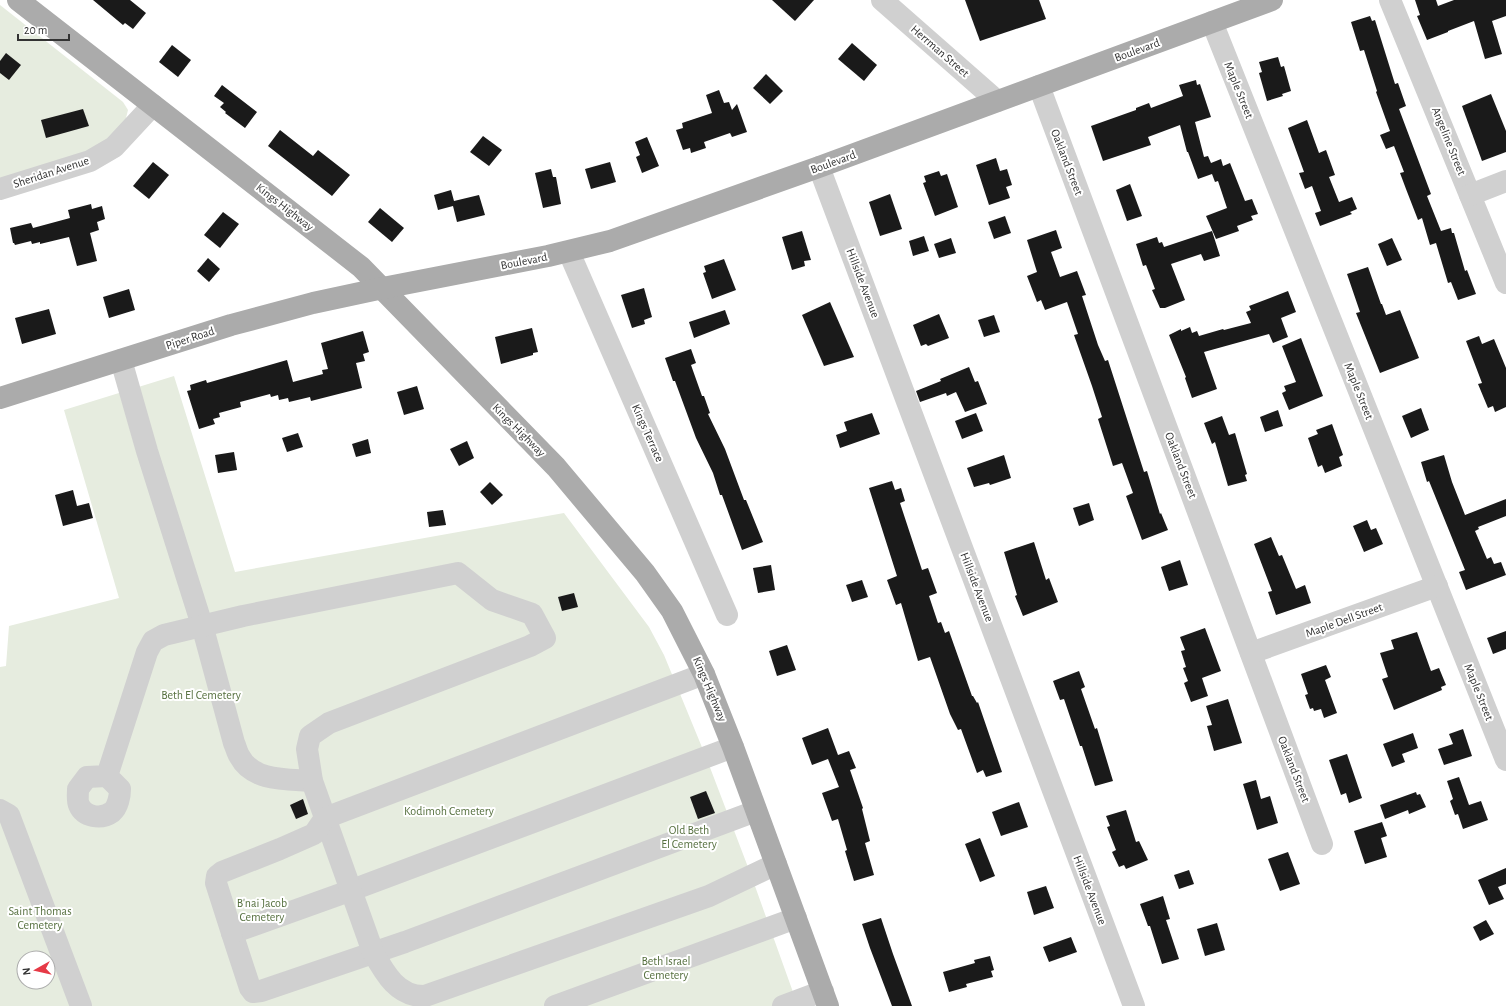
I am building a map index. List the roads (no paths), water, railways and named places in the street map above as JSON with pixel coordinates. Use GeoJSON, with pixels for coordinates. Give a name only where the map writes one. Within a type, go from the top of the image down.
{"type":"FeatureCollection","features":[{"type":"Feature","properties":{"kind":"main road","name":"Kings Highway"},"geometry":{"type":"LineString","coordinates":[[18,0],[362,267],[448,358],[556,467],[645,574],[672,611],[683,630],[704,674],[733,747],[825,999]]}},
{"type":"Feature","properties":{"kind":"main road","name":"Boulevard"},"geometry":{"type":"LineString","coordinates":[[383,288],[569,252],[610,241],[819,167],[1272,0]]}},
{"type":"Feature","properties":{"kind":"main road","name":"Piper Road"},"geometry":{"type":"LineString","coordinates":[[0,398],[231,325],[313,303],[383,288]]}},
{"type":"Feature","properties":{"kind":"street","name":"Herrman Street"},"geometry":{"type":"LineString","coordinates":[[882,0],[997,102]]}},
{"type":"Feature","properties":{"kind":"street","name":"Angeline Street"},"geometry":{"type":"LineString","coordinates":[[1390,0],[1506,283]]}},
{"type":"Feature","properties":{"kind":"street","name":"Maple Street"},"geometry":{"type":"LineString","coordinates":[[1212,22],[1506,760]]}},
{"type":"Feature","properties":{"kind":"street","name":"Oakland Street"},"geometry":{"type":"LineString","coordinates":[[1039,86],[1322,844]]}},
{"type":"Feature","properties":{"kind":"street","name":"Sheridan Avenue"},"geometry":{"type":"LineString","coordinates":[[0,189],[90,161],[114,147],[153,105]]}},
{"type":"Feature","properties":{"kind":"street","name":"Hillside Avenue"},"geometry":{"type":"LineString","coordinates":[[819,167],[1134,1006]]}},
{"type":"Feature","properties":{"kind":"street"},"geometry":{"type":"LineString","coordinates":[[1470,195],[1506,180]]}},
{"type":"Feature","properties":{"kind":"street","name":"Kings Terrace"},"geometry":{"type":"LineString","coordinates":[[569,252],[728,615]]}},
{"type":"Feature","properties":{"kind":"street"},"geometry":{"type":"LineString","coordinates":[[121,360],[147,451],[202,625],[234,743],[240,759],[252,770],[266,777],[312,781]]}},
{"type":"Feature","properties":{"kind":"street"},"geometry":{"type":"LineString","coordinates":[[106,776],[147,652],[153,641],[164,636],[202,625],[458,573],[492,600],[532,614],[545,638],[530,646],[329,723],[310,736],[307,749],[312,781],[374,952],[384,971],[401,991],[415,996],[425,996],[709,896],[776,864]]}},
{"type":"Feature","properties":{"kind":"street","name":"Maple Dell Street"},"geometry":{"type":"LineString","coordinates":[[1251,653],[1437,586]]}},
{"type":"Feature","properties":{"kind":"street"},"geometry":{"type":"LineString","coordinates":[[704,674],[325,818],[314,834],[222,872],[217,876],[216,883],[250,988],[254,992],[261,991],[406,942],[756,811]]}},
{"type":"Feature","properties":{"kind":"street"},"geometry":{"type":"LineString","coordinates":[[232,933],[352,890],[733,747]]}},
{"type":"Feature","properties":{"kind":"street"},"geometry":{"type":"LineString","coordinates":[[0,810],[9,815],[81,1006]]}},
{"type":"Feature","properties":{"kind":"street"},"geometry":{"type":"LineString","coordinates":[[555,1006],[796,918]]}},
{"type":"Feature","properties":{"kind":"street"},"geometry":{"type":"LineString","coordinates":[[783,1006],[825,999]]}},
{"type":"Feature","properties":{"kind":"park label","name":"Beth El Cemetery"},"geometry":{"type":"Point","coordinates":[201,695]}},
{"type":"Feature","properties":{"kind":"park label","name":"Kodimoh Cemetery"},"geometry":{"type":"Point","coordinates":[449,811]}},
{"type":"Feature","properties":{"kind":"park label","name":"Old Beth El Cemetery"},"geometry":{"type":"Point","coordinates":[689,837]}},
{"type":"Feature","properties":{"kind":"park label","name":"B'nai Jacob Cemetery"},"geometry":{"type":"Point","coordinates":[262,910]}},
{"type":"Feature","properties":{"kind":"park label","name":"Saint Thomas Cemetery"},"geometry":{"type":"Point","coordinates":[40,918]}},
{"type":"Feature","properties":{"kind":"park label","name":"Beth Israel Cemetery"},"geometry":{"type":"Point","coordinates":[666,968]}}]}
